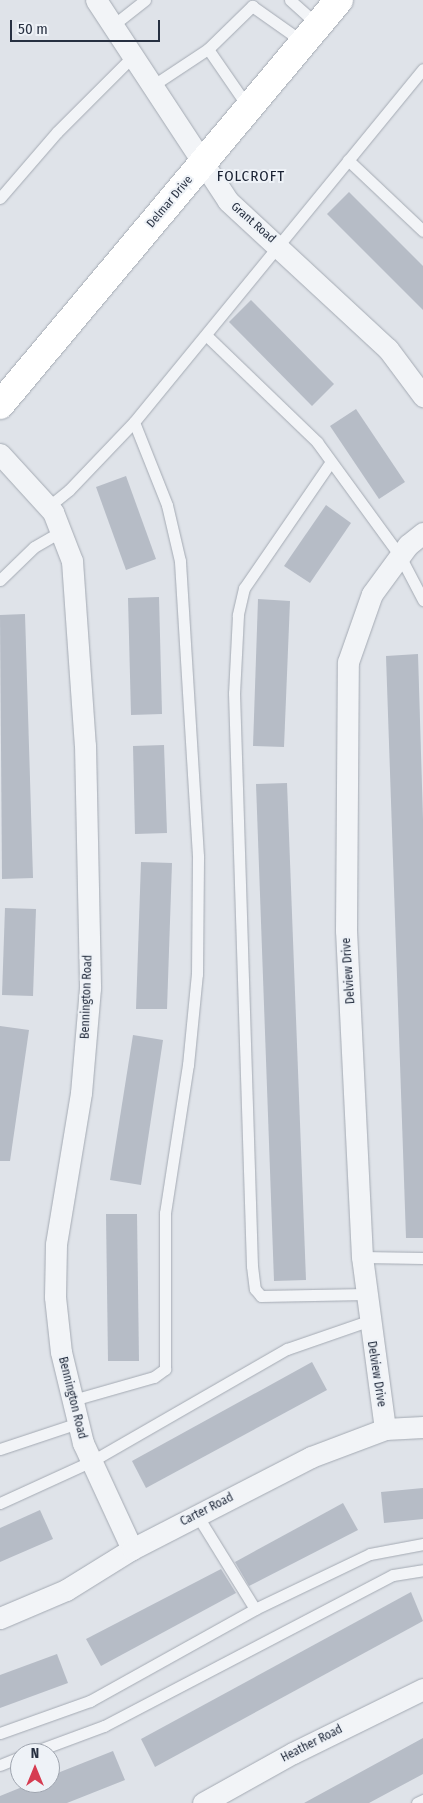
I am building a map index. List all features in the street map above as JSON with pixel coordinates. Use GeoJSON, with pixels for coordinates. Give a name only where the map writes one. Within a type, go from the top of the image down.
{"type":"FeatureCollection","features":[{"type":"Feature","properties":{"kind":"street","name":"Grant Road"},"geometry":{"type":"LineString","coordinates":[[96,0],[228,201],[280,246],[388,349],[423,396]]}},
{"type":"Feature","properties":{"kind":"street","name":"Delmar Drive"},"geometry":{"type":"LineString","coordinates":[[0,405],[339,0]]}},
{"type":"Feature","properties":{"kind":"street","name":"Bennington Road"},"geometry":{"type":"LineString","coordinates":[[0,454],[48,507],[72,561],[79,640],[90,968],[81,1093],[56,1244],[55,1297],[61,1352],[78,1423],[92,1461],[132,1549]]}},
{"type":"Feature","properties":{"kind":"street","name":"Delview Drive"},"geometry":{"type":"LineString","coordinates":[[385,1429],[368,1321],[362,1257],[346,930],[348,662],[372,594],[400,556],[423,533]]}},
{"type":"Feature","properties":{"kind":"street","name":"Carter Road"},"geometry":{"type":"LineString","coordinates":[[0,1618],[66,1590],[132,1549],[311,1457],[385,1429],[423,1427]]}},
{"type":"Feature","properties":{"kind":"street","name":"Heather Road"},"geometry":{"type":"LineString","coordinates":[[203,1803],[293,1753],[423,1688]]}},
{"type":"Feature","properties":{"kind":"lane"},"geometry":{"type":"LineString","coordinates":[[112,26],[145,0]]}},
{"type":"Feature","properties":{"kind":"lane"},"geometry":{"type":"LineString","coordinates":[[290,0],[311,34]]}},
{"type":"Feature","properties":{"kind":"lane"},"geometry":{"type":"LineString","coordinates":[[152,86],[208,49],[252,6],[311,34]]}},
{"type":"Feature","properties":{"kind":"lane"},"geometry":{"type":"LineString","coordinates":[[208,49],[249,108]]}},
{"type":"Feature","properties":{"kind":"lane"},"geometry":{"type":"LineString","coordinates":[[0,198],[57,132],[132,56]]}},
{"type":"Feature","properties":{"kind":"lane"},"geometry":{"type":"LineString","coordinates":[[48,507],[69,490],[134,422],[207,336],[423,70]]}},
{"type":"Feature","properties":{"kind":"lane"},"geometry":{"type":"LineString","coordinates":[[348,160],[423,231]]}},
{"type":"Feature","properties":{"kind":"lane"},"geometry":{"type":"LineString","coordinates":[[207,336],[317,442],[330,463],[400,556],[423,600]]}},
{"type":"Feature","properties":{"kind":"lane"},"geometry":{"type":"LineString","coordinates":[[73,1400],[154,1377],[165,1369],[166,1213],[188,1065],[197,974],[198,856],[180,561],[167,506],[134,422]]}},
{"type":"Feature","properties":{"kind":"lane"},"geometry":{"type":"LineString","coordinates":[[330,463],[244,588],[238,615],[234,693],[252,1266],[255,1289],[261,1296],[366,1294]]}},
{"type":"Feature","properties":{"kind":"lane"},"geometry":{"type":"LineString","coordinates":[[0,580],[28,552],[60,532]]}},
{"type":"Feature","properties":{"kind":"lane"},"geometry":{"type":"LineString","coordinates":[[362,1257],[423,1258]]}},
{"type":"Feature","properties":{"kind":"lane"},"geometry":{"type":"LineString","coordinates":[[0,1503],[92,1461],[288,1350],[368,1321]]}},
{"type":"Feature","properties":{"kind":"lane"},"geometry":{"type":"LineString","coordinates":[[0,1449],[78,1423]]}},
{"type":"Feature","properties":{"kind":"lane"},"geometry":{"type":"LineString","coordinates":[[197,1515],[254,1610]]}},
{"type":"Feature","properties":{"kind":"lane"},"geometry":{"type":"LineString","coordinates":[[0,1733],[90,1701],[254,1610],[370,1554],[423,1544]]}},
{"type":"Feature","properties":{"kind":"lane"},"geometry":{"type":"LineString","coordinates":[[58,1743],[104,1726],[393,1575],[423,1570]]}},
{"type":"Feature","properties":{"kind":"lane"},"geometry":{"type":"LineString","coordinates":[[417,1803],[423,1800]]}},
{"type":"Feature","properties":{"kind":"building"},"geometry":{"type":"Polygon","coordinates":[[[349,192],[423,266],[423,310],[327,214],[349,192]]]}},
{"type":"Feature","properties":{"kind":"building"},"geometry":{"type":"Polygon","coordinates":[[[251,300],[334,384],[312,406],[229,322],[251,300]]]}},
{"type":"Feature","properties":{"kind":"building"},"geometry":{"type":"Polygon","coordinates":[[[356,409],[405,482],[379,499],[330,426],[356,409]]]}},
{"type":"Feature","properties":{"kind":"building"},"geometry":{"type":"Polygon","coordinates":[[[126,476],[156,559],[126,570],[96,487],[126,476]]]}},
{"type":"Feature","properties":{"kind":"building"},"geometry":{"type":"Polygon","coordinates":[[[326,505],[351,523],[310,583],[284,566],[326,505]]]}},
{"type":"Feature","properties":{"kind":"building"},"geometry":{"type":"Polygon","coordinates":[[[159,597],[162,714],[131,715],[128,598],[159,597]]]}},
{"type":"Feature","properties":{"kind":"building"},"geometry":{"type":"Polygon","coordinates":[[[258,599],[290,601],[284,747],[253,746],[258,599]]]}},
{"type":"Feature","properties":{"kind":"building"},"geometry":{"type":"Polygon","coordinates":[[[25,614],[33,878],[2,879],[0,615],[25,614]]]}},
{"type":"Feature","properties":{"kind":"building"},"geometry":{"type":"Polygon","coordinates":[[[418,654],[423,819],[423,1238],[406,1238],[386,656],[418,654]]]}},
{"type":"Feature","properties":{"kind":"building"},"geometry":{"type":"Polygon","coordinates":[[[164,745],[167,833],[135,834],[133,746],[164,745]]]}},
{"type":"Feature","properties":{"kind":"building"},"geometry":{"type":"Polygon","coordinates":[[[287,783],[306,1280],[274,1281],[256,784],[287,783]]]}},
{"type":"Feature","properties":{"kind":"building"},"geometry":{"type":"Polygon","coordinates":[[[141,862],[172,863],[167,1009],[136,1009],[141,862]]]}},
{"type":"Feature","properties":{"kind":"building"},"geometry":{"type":"Polygon","coordinates":[[[5,908],[36,909],[33,996],[2,995],[5,908]]]}},
{"type":"Feature","properties":{"kind":"building"},"geometry":{"type":"Polygon","coordinates":[[[0,1026],[29,1030],[10,1161],[0,1161],[0,1026]]]}},
{"type":"Feature","properties":{"kind":"building"},"geometry":{"type":"Polygon","coordinates":[[[133,1035],[163,1040],[141,1185],[110,1180],[133,1035]]]}},
{"type":"Feature","properties":{"kind":"building"},"geometry":{"type":"Polygon","coordinates":[[[106,1214],[137,1214],[139,1361],[108,1361],[106,1214]]]}},
{"type":"Feature","properties":{"kind":"building"},"geometry":{"type":"Polygon","coordinates":[[[312,1362],[327,1390],[146,1488],[132,1461],[312,1362]]]}},
{"type":"Feature","properties":{"kind":"building"},"geometry":{"type":"Polygon","coordinates":[[[423,1488],[423,1519],[384,1523],[381,1492],[423,1488]]]}},
{"type":"Feature","properties":{"kind":"building"},"geometry":{"type":"Polygon","coordinates":[[[343,1503],[358,1530],[249,1586],[235,1562],[343,1503]]]}},
{"type":"Feature","properties":{"kind":"building"},"geometry":{"type":"Polygon","coordinates":[[[40,1510],[53,1539],[0,1562],[0,1528],[40,1510]]]}},
{"type":"Feature","properties":{"kind":"building"},"geometry":{"type":"Polygon","coordinates":[[[221,1569],[236,1593],[101,1666],[86,1639],[221,1569]]]}},
{"type":"Feature","properties":{"kind":"building"},"geometry":{"type":"Polygon","coordinates":[[[411,1592],[423,1621],[155,1767],[141,1739],[411,1592]]]}},
{"type":"Feature","properties":{"kind":"building"},"geometry":{"type":"Polygon","coordinates":[[[57,1654],[68,1683],[0,1708],[0,1675],[57,1654]]]}},
{"type":"Feature","properties":{"kind":"building"},"geometry":{"type":"Polygon","coordinates":[[[423,1738],[423,1774],[369,1803],[304,1803],[423,1738]]]}},
{"type":"Feature","properties":{"kind":"building"},"geometry":{"type":"Polygon","coordinates":[[[113,1751],[125,1780],[67,1803],[0,1803],[0,1796],[10,1792],[60,1793],[60,1772],[113,1751]]]}},
{"type":"Feature","properties":{"kind":"district","name":"FOLCROFT"},"geometry":{"type":"Point","coordinates":[251,177]}}]}
